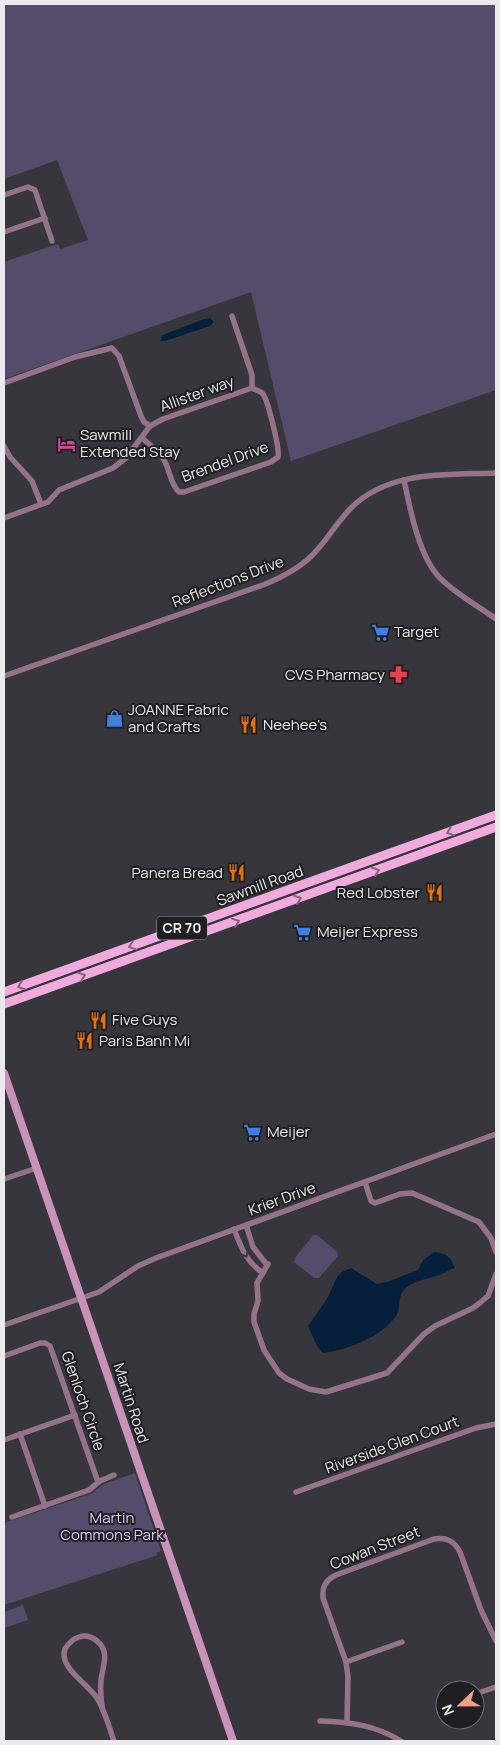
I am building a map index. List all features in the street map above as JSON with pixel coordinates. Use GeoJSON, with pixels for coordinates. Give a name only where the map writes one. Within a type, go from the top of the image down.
{"type":"FeatureCollection","features":[{"type":"Feature","properties":{"kind":"main road","name":"Sawmill Road"},"geometry":{"type":"LineString","coordinates":[[4,992],[496,815]]}},
{"type":"Feature","properties":{"kind":"main road","name":"Sawmill Road"},"geometry":{"type":"LineString","coordinates":[[4,1004],[496,827]]}},
{"type":"Feature","properties":{"kind":"street"},"geometry":{"type":"LineString","coordinates":[[4,195],[32,187],[36,192],[52,241]]}},
{"type":"Feature","properties":{"kind":"street"},"geometry":{"type":"LineString","coordinates":[[4,232],[45,218]]}},
{"type":"Feature","properties":{"kind":"street"},"geometry":{"type":"LineString","coordinates":[[232,316],[252,375],[252,388]]}},
{"type":"Feature","properties":{"kind":"street"},"geometry":{"type":"LineString","coordinates":[[4,383],[92,352],[112,348],[117,351],[141,416],[144,422],[150,426]]}},
{"type":"Feature","properties":{"kind":"street","name":"Allister way"},"geometry":{"type":"LineString","coordinates":[[4,518],[48,502],[56,492],[64,487],[118,465],[150,426],[163,419],[252,388]]}},
{"type":"Feature","properties":{"kind":"street","name":"Brendel Drive"},"geometry":{"type":"LineString","coordinates":[[142,438],[161,455],[179,492],[184,492],[275,460],[279,447],[266,400],[260,391],[252,388]]}},
{"type":"Feature","properties":{"kind":"street"},"geometry":{"type":"LineString","coordinates":[[4,446],[10,457],[32,481],[41,504]]}},
{"type":"Feature","properties":{"kind":"street","name":"Reflections Drive"},"geometry":{"type":"LineString","coordinates":[[4,676],[263,585],[284,575],[310,558],[342,518],[359,501],[384,487],[424,476],[496,473]]}},
{"type":"Feature","properties":{"kind":"street"},"geometry":{"type":"LineString","coordinates":[[404,480],[420,542],[428,563],[446,584],[496,619]]}},
{"type":"Feature","properties":{"kind":"street","name":"Martin Road"},"geometry":{"type":"LineString","coordinates":[[4,1073],[233,1741]]}},
{"type":"Feature","properties":{"kind":"street","name":"Krier Drive"},"geometry":{"type":"LineString","coordinates":[[4,1325],[104,1289],[145,1262],[496,1134]]}},
{"type":"Feature","properties":{"kind":"street"},"geometry":{"type":"LineString","coordinates":[[4,1179],[37,1168]]}},
{"type":"Feature","properties":{"kind":"street"},"geometry":{"type":"LineString","coordinates":[[365,1182],[371,1201],[375,1204],[400,1194],[412,1193],[479,1222],[491,1238],[496,1252]]}},
{"type":"Feature","properties":{"kind":"street"},"geometry":{"type":"LineString","coordinates":[[246,1225],[256,1253],[268,1264],[257,1283],[258,1301],[254,1314],[254,1322],[264,1350],[279,1373],[309,1389],[326,1392],[382,1376],[396,1366],[424,1334],[435,1326],[473,1308],[488,1296],[496,1274]]}},
{"type":"Feature","properties":{"kind":"street"},"geometry":{"type":"LineString","coordinates":[[234,1229],[246,1257],[254,1267],[263,1273]]}},
{"type":"Feature","properties":{"kind":"street","name":"Glenloch Circle"},"geometry":{"type":"LineString","coordinates":[[4,1356],[40,1343],[48,1344],[98,1482]]}},
{"type":"Feature","properties":{"kind":"street"},"geometry":{"type":"LineString","coordinates":[[4,1440],[75,1415]]}},
{"type":"Feature","properties":{"kind":"street","name":"Riverside Glen Court"},"geometry":{"type":"LineString","coordinates":[[296,1492],[476,1428],[496,1424]]}},
{"type":"Feature","properties":{"kind":"street"},"geometry":{"type":"LineString","coordinates":[[20,1434],[45,1506]]}},
{"type":"Feature","properties":{"kind":"street"},"geometry":{"type":"LineString","coordinates":[[12,1517],[89,1490],[98,1482],[114,1475]]}},
{"type":"Feature","properties":{"kind":"street","name":"Cowan Street"},"geometry":{"type":"LineString","coordinates":[[346,1662],[323,1598],[325,1584],[336,1575],[441,1538],[450,1539],[456,1544],[481,1610],[496,1641]]}},
{"type":"Feature","properties":{"kind":"street"},"geometry":{"type":"LineString","coordinates":[[103,1711],[101,1694],[104,1650],[101,1644],[93,1638],[87,1636],[79,1637],[68,1645],[64,1652],[64,1660],[68,1669],[93,1693],[103,1711],[114,1741]]}},
{"type":"Feature","properties":{"kind":"street"},"geometry":{"type":"LineString","coordinates":[[347,1722],[348,1677],[346,1662],[402,1642]]}},
{"type":"Feature","properties":{"kind":"street"},"geometry":{"type":"LineString","coordinates":[[320,1721],[366,1725],[400,1741]]}},
{"type":"Feature","properties":{"kind":"green space"},"geometry":{"type":"Polygon","coordinates":[[[4,4],[496,4],[496,390],[291,461],[251,292],[4,379],[4,262],[58,244],[60,249],[88,240],[57,160],[4,179],[4,4]]]}},
{"type":"Feature","properties":{"kind":"green space"},"geometry":{"type":"Polygon","coordinates":[[[313,1235],[317,1235],[337,1252],[338,1256],[319,1278],[314,1278],[294,1262],[313,1235]]]}},
{"type":"Feature","properties":{"kind":"green space","name":"Martin Commons Park"},"geometry":{"type":"Polygon","coordinates":[[[135,1473],[161,1551],[156,1553],[158,1555],[4,1605],[4,1523],[91,1494],[104,1484],[135,1473]]]}},
{"type":"Feature","properties":{"kind":"green space"},"geometry":{"type":"Polygon","coordinates":[[[23,1605],[28,1620],[4,1628],[4,1612],[23,1605]]]}},
{"type":"Feature","properties":{"kind":"water"},"geometry":{"type":"Polygon","coordinates":[[[210,318],[214,322],[210,326],[160,341],[163,335],[210,318]]]}},
{"type":"Feature","properties":{"kind":"water"},"geometry":{"type":"Polygon","coordinates":[[[434,1252],[448,1256],[455,1268],[407,1287],[401,1293],[396,1316],[382,1330],[353,1346],[343,1349],[323,1353],[317,1346],[308,1326],[328,1297],[337,1277],[342,1272],[351,1268],[377,1284],[387,1282],[418,1270],[423,1260],[434,1252]]]}},
{"type":"Feature","properties":{"kind":"place","name":"Sawmill Extended Stay"},"geometry":{"type":"Point","coordinates":[66,444]}},
{"type":"Feature","properties":{"kind":"place","name":"Target"},"geometry":{"type":"Point","coordinates":[380,632]}},
{"type":"Feature","properties":{"kind":"place","name":"CVS Pharmacy"},"geometry":{"type":"Point","coordinates":[399,675]}},
{"type":"Feature","properties":{"kind":"place","name":"JOANNE Fabric and Crafts"},"geometry":{"type":"Point","coordinates":[114,719]}},
{"type":"Feature","properties":{"kind":"place","name":"Neehee's"},"geometry":{"type":"Point","coordinates":[249,725]}},
{"type":"Feature","properties":{"kind":"place","name":"Panera Bread"},"geometry":{"type":"Point","coordinates":[237,873]}},
{"type":"Feature","properties":{"kind":"place","name":"Red Lobster"},"geometry":{"type":"Point","coordinates":[434,893]}},
{"type":"Feature","properties":{"kind":"place","name":"Meijer Express"},"geometry":{"type":"Point","coordinates":[303,932]}},
{"type":"Feature","properties":{"kind":"place","name":"Five Guys"},"geometry":{"type":"Point","coordinates":[98,1020]}},
{"type":"Feature","properties":{"kind":"place","name":"Paris Banh Mi"},"geometry":{"type":"Point","coordinates":[85,1041]}},
{"type":"Feature","properties":{"kind":"place","name":"Meijer"},"geometry":{"type":"Point","coordinates":[253,1132]}}]}
